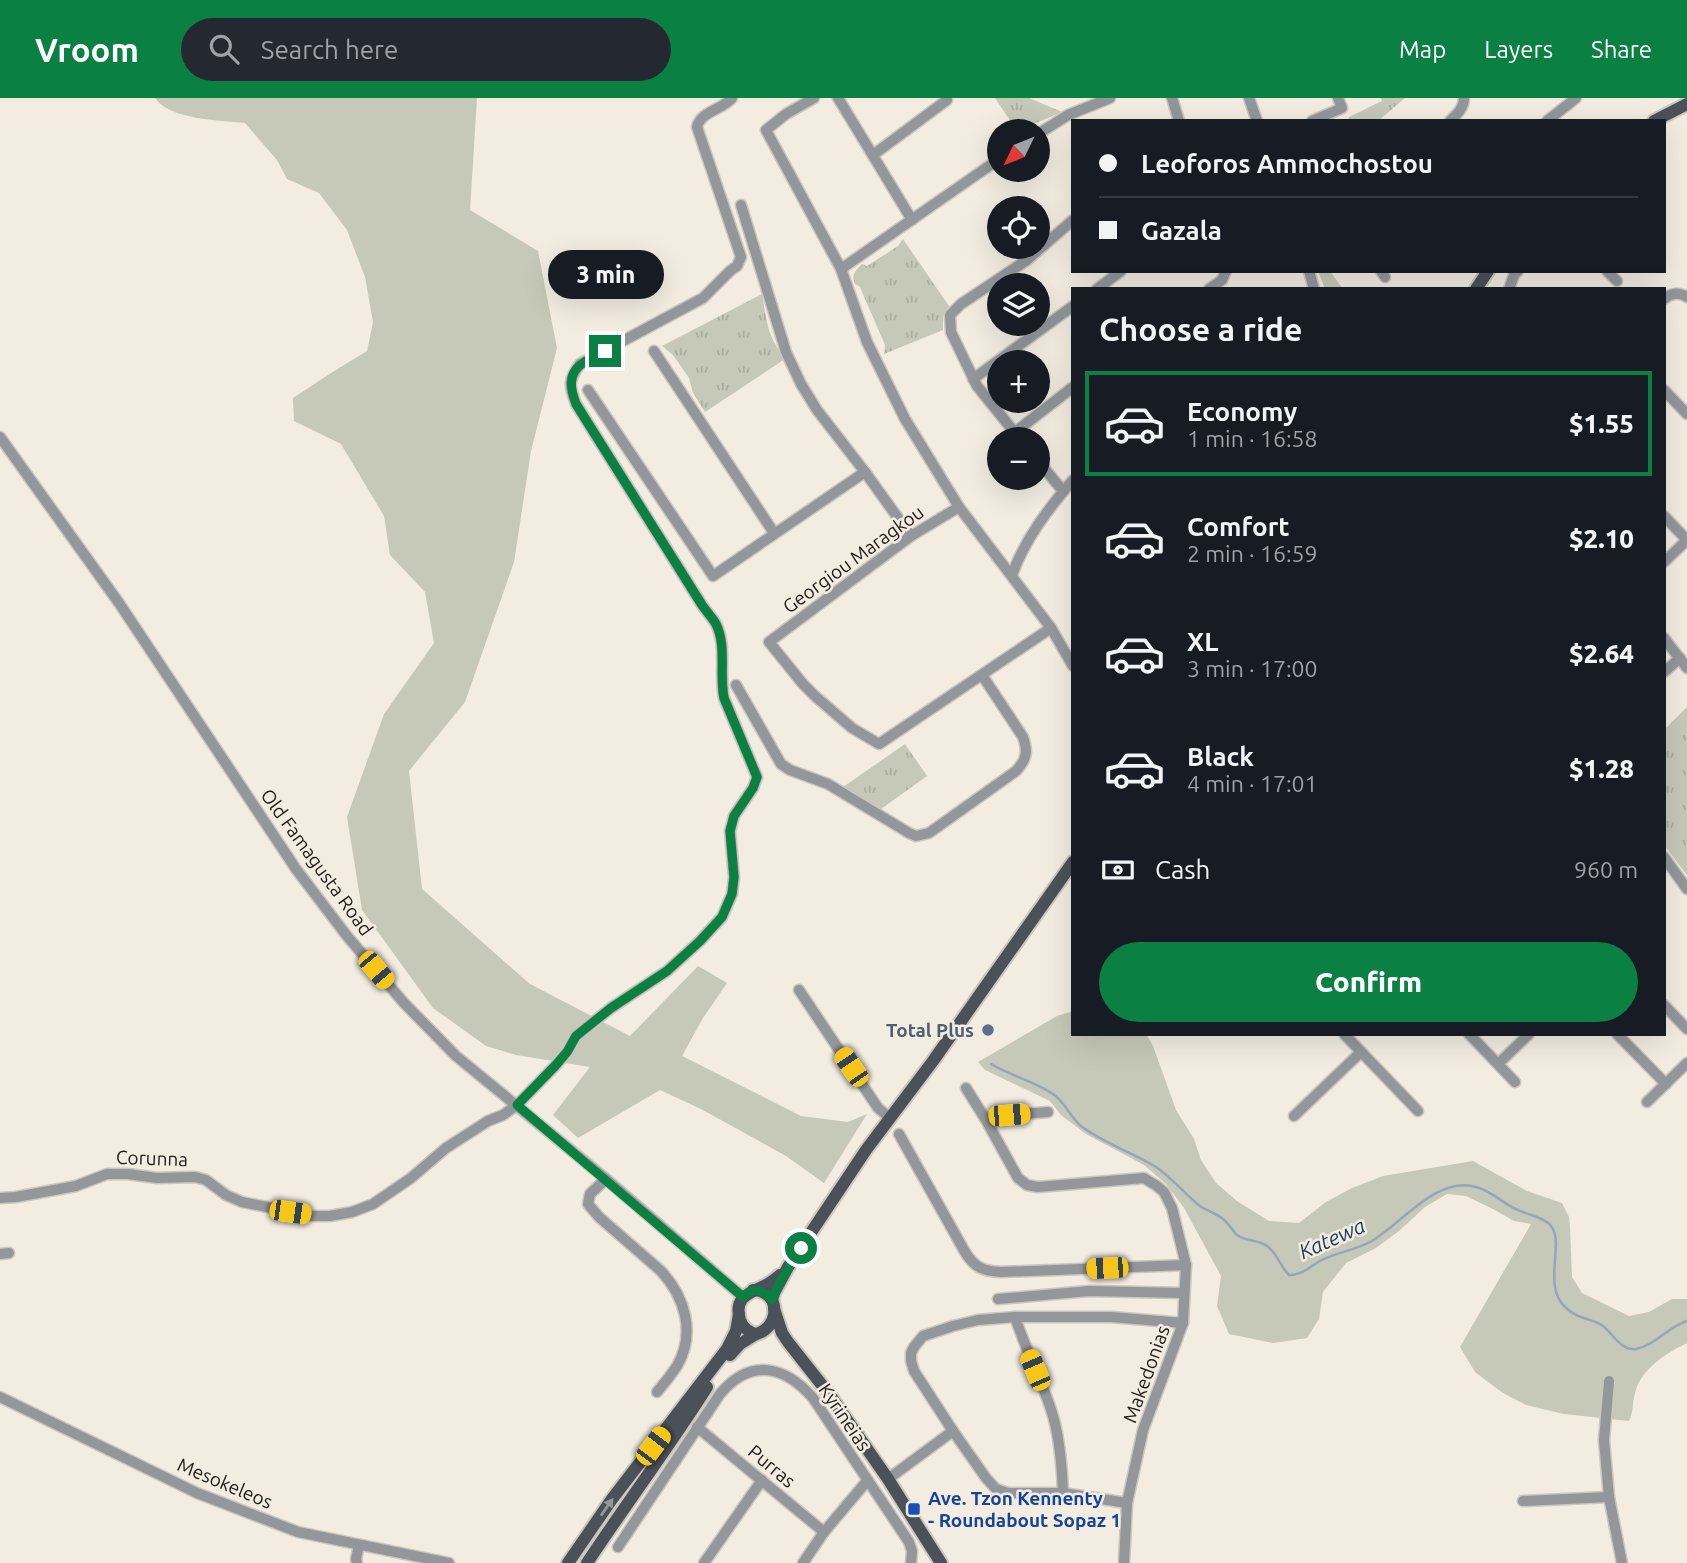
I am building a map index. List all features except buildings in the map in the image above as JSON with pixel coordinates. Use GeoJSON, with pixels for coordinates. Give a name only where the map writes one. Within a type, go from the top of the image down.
{"type":"FeatureCollection","features":[{"type":"Feature","properties":{"kind":"main road"},"geometry":{"type":"LineString","coordinates":[[1658,119],[1687,104]]}},
{"type":"Feature","properties":{"kind":"main road"},"geometry":{"type":"LineString","coordinates":[[587,1563],[722,1365],[740,1344],[770,1326],[773,1320],[774,1293],[788,1268],[866,1150],[933,1061],[1071,865]]}},
{"type":"Feature","properties":{"kind":"main road"},"geometry":{"type":"LineString","coordinates":[[568,1563],[612,1499],[727,1349],[736,1331],[739,1306],[748,1293],[771,1283],[788,1268]]}},
{"type":"Feature","properties":{"kind":"main road"},"geometry":{"type":"LineString","coordinates":[[748,1293],[763,1292],[773,1304],[782,1333],[829,1394],[888,1479],[941,1563]]}},
{"type":"Feature","properties":{"kind":"main road"},"geometry":{"type":"LineString","coordinates":[[739,1314],[747,1330],[779,1341],[794,1350]]}},
{"type":"Feature","properties":{"kind":"street","name":"Corunna"},"geometry":{"type":"LineString","coordinates":[[0,1198],[76,1186],[107,1174],[128,1174],[158,1178],[195,1177],[206,1180],[226,1195],[242,1202],[312,1216],[352,1212],[373,1204],[411,1178],[446,1148],[517,1105],[567,1052],[576,1036],[611,1008],[667,971],[722,917],[732,894],[734,877],[730,831],[734,816],[753,788],[757,777],[724,698],[720,638],[716,624],[576,404],[570,381],[580,364],[703,298],[737,266],[741,257],[697,127],[702,117],[732,98]]}},
{"type":"Feature","properties":{"kind":"street"},"geometry":{"type":"LineString","coordinates":[[814,98],[786,114],[766,130],[841,269],[867,342],[900,407],[959,507],[1051,628],[1071,663]]}},
{"type":"Feature","properties":{"kind":"street"},"geometry":{"type":"LineString","coordinates":[[838,98],[912,220]]}},
{"type":"Feature","properties":{"kind":"street"},"geometry":{"type":"LineString","coordinates":[[1050,126],[1068,115],[1110,98]]}},
{"type":"Feature","properties":{"kind":"street"},"geometry":{"type":"LineString","coordinates":[[1172,98],[1178,119]]}},
{"type":"Feature","properties":{"kind":"street"},"geometry":{"type":"LineString","coordinates":[[1249,98],[1255,119]]}},
{"type":"Feature","properties":{"kind":"street"},"geometry":{"type":"LineString","coordinates":[[1317,119],[1342,108],[1338,98]]}},
{"type":"Feature","properties":{"kind":"street"},"geometry":{"type":"LineString","coordinates":[[1452,119],[1460,112],[1464,98]]}},
{"type":"Feature","properties":{"kind":"street"},"geometry":{"type":"LineString","coordinates":[[1549,119],[1573,99]]}},
{"type":"Feature","properties":{"kind":"street"},"geometry":{"type":"LineString","coordinates":[[873,155],[947,100]]}},
{"type":"Feature","properties":{"kind":"street"},"geometry":{"type":"LineString","coordinates":[[841,269],[987,167]]}},
{"type":"Feature","properties":{"kind":"street"},"geometry":{"type":"LineString","coordinates":[[741,205],[786,352],[801,384],[817,410],[911,536]]}},
{"type":"Feature","properties":{"kind":"street"},"geometry":{"type":"LineString","coordinates":[[1010,427],[977,386],[951,332],[950,315],[961,304],[1027,260],[1071,222]]}},
{"type":"Feature","properties":{"kind":"street"},"geometry":{"type":"LineString","coordinates":[[1100,287],[1118,273]]}},
{"type":"Feature","properties":{"kind":"street"},"geometry":{"type":"LineString","coordinates":[[1212,287],[1222,280],[1225,273]]}},
{"type":"Feature","properties":{"kind":"street"},"geometry":{"type":"LineString","coordinates":[[1609,273],[1616,281]]}},
{"type":"Feature","properties":{"kind":"street"},"geometry":{"type":"LineString","coordinates":[[1666,298],[1672,294],[1687,297]]}},
{"type":"Feature","properties":{"kind":"street"},"geometry":{"type":"LineString","coordinates":[[974,379],[1071,307]]}},
{"type":"Feature","properties":{"kind":"street"},"geometry":{"type":"LineString","coordinates":[[654,351],[774,533]]}},
{"type":"Feature","properties":{"kind":"street"},"geometry":{"type":"LineString","coordinates":[[1027,427],[1071,389]]}},
{"type":"Feature","properties":{"kind":"street"},"geometry":{"type":"LineString","coordinates":[[588,390],[713,576],[864,472]]}},
{"type":"Feature","properties":{"kind":"street"},"geometry":{"type":"LineString","coordinates":[[1666,396],[1687,414]]}},
{"type":"Feature","properties":{"kind":"street","name":"Old Famagusta Road"},"geometry":{"type":"LineString","coordinates":[[0,437],[118,603],[296,869],[347,936],[404,1003],[456,1056],[748,1293]]}},
{"type":"Feature","properties":{"kind":"street"},"geometry":{"type":"LineString","coordinates":[[1050,475],[1063,491]]}},
{"type":"Feature","properties":{"kind":"street"},"geometry":{"type":"LineString","coordinates":[[1012,575],[1019,555],[1049,508],[1071,482]]}},
{"type":"Feature","properties":{"kind":"street","name":"Georgiou Maragkou"},"geometry":{"type":"LineString","coordinates":[[959,507],[911,536],[769,642],[815,696],[852,728],[880,744],[982,675]]}},
{"type":"Feature","properties":{"kind":"street"},"geometry":{"type":"LineString","coordinates":[[1666,518],[1687,540],[1666,560]]}},
{"type":"Feature","properties":{"kind":"street"},"geometry":{"type":"LineString","coordinates":[[736,685],[778,760],[785,767],[828,785],[916,836],[929,833],[1023,764],[1027,748],[1023,737],[982,675],[1051,628]]}},
{"type":"Feature","properties":{"kind":"street"},"geometry":{"type":"LineString","coordinates":[[1666,640],[1687,668]]}},
{"type":"Feature","properties":{"kind":"street"},"geometry":{"type":"LineString","coordinates":[[1666,670],[1680,658]]}},
{"type":"Feature","properties":{"kind":"street"},"geometry":{"type":"LineString","coordinates":[[1666,860],[1687,889]]}},
{"type":"Feature","properties":{"kind":"street"},"geometry":{"type":"LineString","coordinates":[[799,990],[878,1108],[890,1118]]}},
{"type":"Feature","properties":{"kind":"street"},"geometry":{"type":"LineString","coordinates":[[1666,1007],[1687,1028]]}},
{"type":"Feature","properties":{"kind":"street"},"geometry":{"type":"LineString","coordinates":[[1346,1036],[1418,1111]]}},
{"type":"Feature","properties":{"kind":"street"},"geometry":{"type":"LineString","coordinates":[[1471,1036],[1515,1082]]}},
{"type":"Feature","properties":{"kind":"street"},"geometry":{"type":"LineString","coordinates":[[1498,1064],[1527,1036]]}},
{"type":"Feature","properties":{"kind":"street"},"geometry":{"type":"LineString","coordinates":[[1619,1036],[1666,1084]]}},
{"type":"Feature","properties":{"kind":"street"},"geometry":{"type":"LineString","coordinates":[[1294,1116],[1361,1052]]}},
{"type":"Feature","properties":{"kind":"street"},"geometry":{"type":"LineString","coordinates":[[1647,1102],[1687,1063]]}},
{"type":"Feature","properties":{"kind":"street"},"geometry":{"type":"LineString","coordinates":[[966,1088],[986,1120],[1048,1112]]}},
{"type":"Feature","properties":{"kind":"street","name":"Makedonias"},"geometry":{"type":"LineString","coordinates":[[986,1120],[1018,1178],[1031,1186],[1143,1178],[1164,1192],[1172,1208],[1186,1265],[1183,1323],[1143,1430],[1127,1503],[1124,1563]]}},
{"type":"Feature","properties":{"kind":"street"},"geometry":{"type":"LineString","coordinates":[[899,1134],[965,1252],[982,1269],[1001,1272],[1186,1265]]}},
{"type":"Feature","properties":{"kind":"street"},"geometry":{"type":"LineString","coordinates":[[606,1179],[590,1194],[588,1204],[670,1280],[685,1312],[687,1327],[682,1354],[677,1366],[657,1392]]}},
{"type":"Feature","properties":{"kind":"street"},"geometry":{"type":"LineString","coordinates":[[998,1298],[1089,1291],[1184,1293]]}},
{"type":"Feature","properties":{"kind":"street"},"geometry":{"type":"LineString","coordinates":[[1127,1503],[1063,1493],[1000,1492],[991,1485],[914,1371],[911,1353],[923,1336],[978,1320],[1015,1317],[1111,1317],[1183,1323]]}},
{"type":"Feature","properties":{"kind":"street"},"geometry":{"type":"LineString","coordinates":[[1015,1317],[1054,1417],[1060,1448],[1063,1493]]}},
{"type":"Feature","properties":{"kind":"street","name":"Kyrineias"},"geometry":{"type":"LineString","coordinates":[[618,1546],[720,1394],[738,1376],[761,1370],[778,1372],[797,1382],[813,1398],[909,1542],[912,1551],[911,1563]]}},
{"type":"Feature","properties":{"kind":"street"},"geometry":{"type":"LineString","coordinates":[[1609,1381],[1604,1440],[1609,1497],[1622,1563]]}},
{"type":"Feature","properties":{"kind":"street","name":"Mesokeleos"},"geometry":{"type":"LineString","coordinates":[[0,1397],[197,1493],[298,1532],[449,1563]]}},
{"type":"Feature","properties":{"kind":"street","name":"Purras"},"geometry":{"type":"LineString","coordinates":[[697,1427],[824,1532]]}},
{"type":"Feature","properties":{"kind":"street"},"geometry":{"type":"LineString","coordinates":[[888,1479],[953,1431]]}},
{"type":"Feature","properties":{"kind":"street"},"geometry":{"type":"LineString","coordinates":[[704,1563],[762,1480]]}},
{"type":"Feature","properties":{"kind":"street"},"geometry":{"type":"LineString","coordinates":[[803,1563],[824,1532],[867,1481]]}},
{"type":"Feature","properties":{"kind":"street"},"geometry":{"type":"LineString","coordinates":[[1523,1501],[1609,1497]]}},
{"type":"Feature","properties":{"kind":"street"},"geometry":{"type":"LineString","coordinates":[[357,1563],[359,1545]]}},
{"type":"Feature","properties":{"kind":"green space"},"geometry":{"type":"Polygon","coordinates":[[[155,98],[477,98],[470,210],[538,251],[557,348],[531,451],[514,562],[465,702],[409,771],[422,889],[530,984],[630,1036],[698,966],[727,983],[682,1056],[801,1116],[848,1122],[867,1114],[824,1183],[786,1156],[701,1109],[660,1090],[578,1138],[553,1115],[590,1067],[516,1055],[486,1046],[433,1008],[362,910],[347,817],[384,714],[434,643],[425,592],[390,555],[384,516],[341,444],[294,421],[293,398],[367,351],[373,322],[365,277],[347,230],[319,193],[287,179],[277,160],[245,123],[183,115],[162,105],[155,98]]]}},
{"type":"Feature","properties":{"kind":"green space"},"geometry":{"type":"Polygon","coordinates":[[[995,98],[1029,98],[1062,112],[1045,119],[1009,119],[995,98]]]}},
{"type":"Feature","properties":{"kind":"green space"},"geometry":{"type":"Polygon","coordinates":[[[1381,98],[1405,98],[1380,119],[1348,119],[1349,117],[1382,101],[1381,98]]]}},
{"type":"Feature","properties":{"kind":"green space"},"geometry":{"type":"Polygon","coordinates":[[[903,239],[949,306],[943,316],[943,330],[884,354],[885,345],[860,287],[855,284],[854,276],[862,264],[867,266],[898,246],[903,239]]]}},
{"type":"Feature","properties":{"kind":"green space"},"geometry":{"type":"Polygon","coordinates":[[[1319,273],[1331,273],[1342,287],[1324,287],[1319,273]]]}},
{"type":"Feature","properties":{"kind":"green space"},"geometry":{"type":"Polygon","coordinates":[[[762,294],[771,336],[785,359],[705,412],[693,393],[689,378],[673,355],[662,346],[762,294]]]}},
{"type":"Feature","properties":{"kind":"green space"},"geometry":{"type":"Polygon","coordinates":[[[1687,707],[1687,875],[1666,848],[1666,728],[1687,707]]]}},
{"type":"Feature","properties":{"kind":"green space"},"geometry":{"type":"Polygon","coordinates":[[[905,744],[927,776],[881,809],[843,787],[905,744]]]}},
{"type":"Feature","properties":{"kind":"green space"},"geometry":{"type":"Polygon","coordinates":[[[1071,1012],[1071,1036],[1147,1036],[1176,1110],[1194,1139],[1201,1160],[1216,1183],[1237,1201],[1269,1221],[1299,1223],[1326,1202],[1383,1176],[1473,1161],[1527,1191],[1562,1203],[1569,1217],[1572,1277],[1582,1293],[1629,1316],[1649,1312],[1672,1299],[1687,1299],[1687,1343],[1663,1357],[1643,1376],[1635,1393],[1629,1421],[1564,1414],[1526,1405],[1503,1393],[1475,1372],[1460,1347],[1531,1224],[1514,1221],[1466,1196],[1447,1194],[1425,1207],[1376,1248],[1346,1263],[1323,1292],[1319,1319],[1307,1338],[1273,1343],[1229,1334],[1217,1306],[1221,1276],[1184,1208],[1166,1184],[1144,1165],[1086,1134],[1061,1115],[1050,1101],[985,1070],[978,1062],[1057,1016],[1071,1012]]]}},
{"type":"Feature","properties":{"kind":"waterway","name":"Katewa"},"geometry":{"type":"LineString","coordinates":[[991,1064],[1053,1094],[1081,1126],[1156,1167],[1200,1206],[1223,1219],[1237,1235],[1267,1246],[1289,1275],[1298,1274],[1328,1257],[1372,1241],[1434,1194],[1462,1185],[1482,1189],[1522,1212],[1548,1223],[1555,1233],[1554,1276],[1558,1298],[1570,1311],[1603,1326],[1626,1348],[1643,1347],[1687,1321]]}},
{"type":"Feature","properties":{"kind":"place","name":"Total Plus"},"geometry":{"type":"Point","coordinates":[988,1030]}},
{"type":"Feature","properties":{"kind":"place","name":"Ave. Tzon Kennenty - Roundabout Sopaz 1"},"geometry":{"type":"Point","coordinates":[914,1509]}},
{"type":"Feature","properties":{"kind":"route"},"geometry":{"type":"LineString","coordinates":[[605,351],[580,364],[570,381],[571,390],[576,404],[716,624],[722,655],[724,698],[757,777],[753,788],[734,816],[730,831],[734,877],[732,894],[722,917],[667,971],[611,1008],[576,1036],[567,1052],[517,1105],[743,1297],[750,1291],[758,1290],[772,1300],[801,1248]]}}]}
